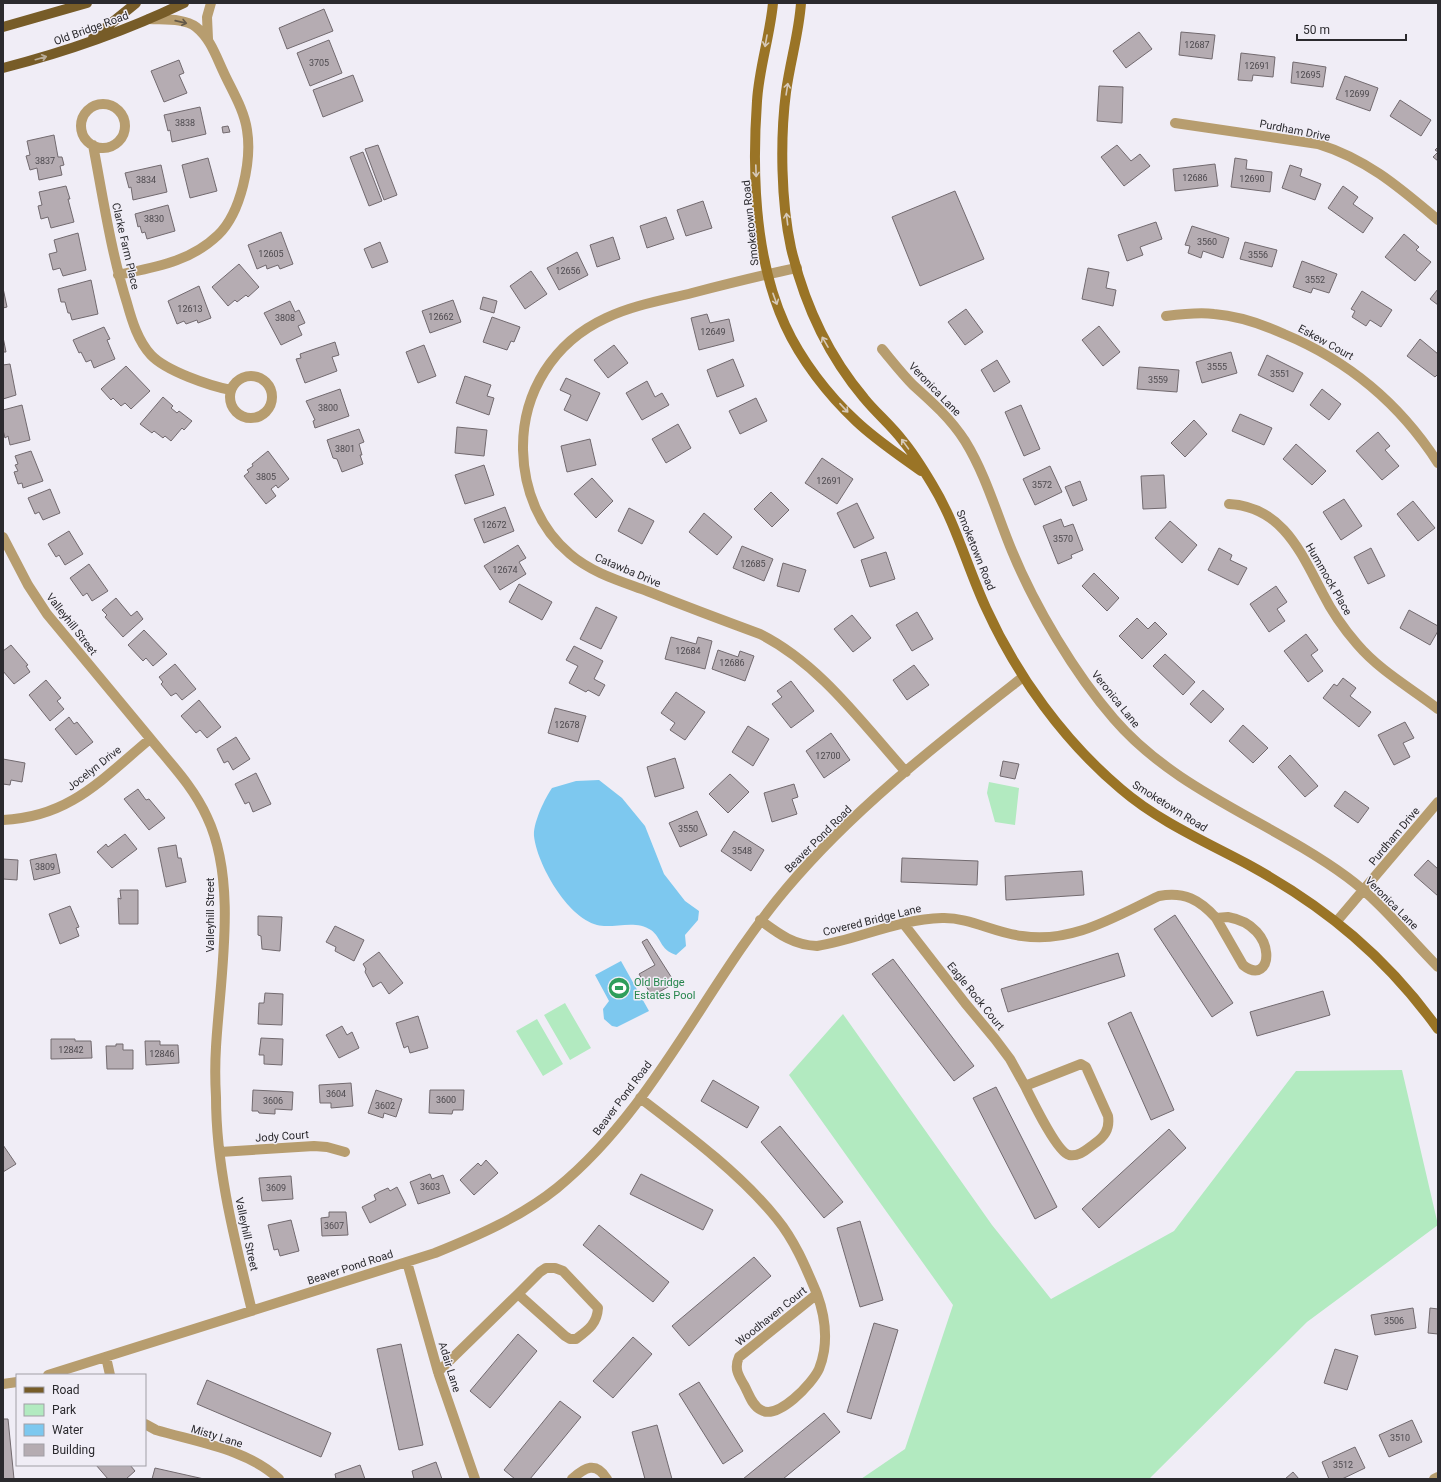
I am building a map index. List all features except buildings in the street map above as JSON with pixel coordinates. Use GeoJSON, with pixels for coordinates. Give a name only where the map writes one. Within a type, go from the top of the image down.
{"type":"FeatureCollection","features":[{"type":"Feature","properties":{"kind":"main road"},"geometry":{"type":"LineString","coordinates":[[3,27],[87,3]]}},
{"type":"Feature","properties":{"kind":"main road"},"geometry":{"type":"LineString","coordinates":[[87,43],[136,3]]}},
{"type":"Feature","properties":{"kind":"main road","name":"Old Bridge Road"},"geometry":{"type":"LineString","coordinates":[[3,68],[87,43],[149,19],[184,3]]}},
{"type":"Feature","properties":{"kind":"main road","name":"Smoketown Road"},"geometry":{"type":"LineString","coordinates":[[773,3],[757,100],[755,148],[757,196],[762,244],[768,274],[784,324],[814,372],[857,421],[927,476]]}},
{"type":"Feature","properties":{"kind":"main road","name":"Smoketown Road"},"geometry":{"type":"LineString","coordinates":[[801,3],[786,93],[783,135],[783,169],[790,245],[806,302],[824,339],[844,371],[864,398],[903,440],[945,505],[986,608],[1006,648],[1023,677],[1052,716],[1082,751],[1122,790],[1160,817],[1252,867],[1337,921],[1363,943],[1392,971],[1413,995],[1438,1029]]}},
{"type":"Feature","properties":{"kind":"street"},"geometry":{"type":"LineString","coordinates":[[208,39],[207,17],[211,3]]}},
{"type":"Feature","properties":{"kind":"street"},"geometry":{"type":"LineString","coordinates":[[118,275],[157,267],[192,255],[219,234],[235,209],[246,172],[247,130],[243,115],[208,39],[197,28],[184,22],[149,19]]}},
{"type":"Feature","properties":{"kind":"street","name":"Clarke Farm Place"},"geometry":{"type":"LineString","coordinates":[[93,145],[100,148],[114,145],[124,134],[124,119],[115,107],[108,104],[94,106],[84,115],[81,121],[83,135],[93,145],[118,275],[136,332],[151,356],[181,374],[216,387],[231,390]]}},
{"type":"Feature","properties":{"kind":"street","name":"Purdham Drive"},"geometry":{"type":"LineString","coordinates":[[1175,123],[1310,143],[1333,149],[1357,159],[1380,173],[1438,220]]}},
{"type":"Feature","properties":{"kind":"street","name":"Catawba Drive"},"geometry":{"type":"LineString","coordinates":[[796,268],[654,302],[607,317],[587,328],[569,342],[550,361],[538,380],[533,392],[526,416],[523,439],[527,486],[534,507],[542,522],[555,539],[570,554],[598,572],[760,634],[779,643],[816,672],[906,772]]}},
{"type":"Feature","properties":{"kind":"street","name":"Eskew Court"},"geometry":{"type":"LineString","coordinates":[[1166,316],[1190,313],[1214,314],[1238,318],[1288,335],[1333,357],[1382,394],[1404,417],[1438,463]]}},
{"type":"Feature","properties":{"kind":"street","name":"Veronica Lane"},"geometry":{"type":"LineString","coordinates":[[882,350],[912,383],[948,418],[964,440],[977,464],[1013,554],[1043,612],[1093,692],[1114,720],[1165,767],[1188,783],[1272,831],[1345,876],[1364,890],[1438,967]]}},
{"type":"Feature","properties":{"kind":"street"},"geometry":{"type":"LineString","coordinates":[[253,376],[260,378],[270,388],[272,402],[269,408],[259,417],[246,417],[240,415],[231,404],[231,390],[240,380],[253,376]]}},
{"type":"Feature","properties":{"kind":"street","name":"Hummock Place"},"geometry":{"type":"LineString","coordinates":[[1229,504],[1251,507],[1278,523],[1306,560],[1323,595],[1339,621],[1358,645],[1379,666],[1438,709]]}},
{"type":"Feature","properties":{"kind":"street","name":"Valleyhill Street"},"geometry":{"type":"LineString","coordinates":[[3,537],[28,585],[47,614],[185,779],[199,800],[217,842],[222,866],[224,892],[223,942],[216,1050],[216,1099],[220,1152],[234,1237],[252,1311]]}},
{"type":"Feature","properties":{"kind":"street","name":"Beaver Pond Road"},"geometry":{"type":"LineString","coordinates":[[51,1374],[406,1262],[473,1238],[535,1204],[557,1188],[591,1157],[617,1129],[640,1098],[760,920],[800,872],[836,835],[906,772],[1023,677]]}},
{"type":"Feature","properties":{"kind":"street","name":"Jocelyn Drive"},"geometry":{"type":"LineString","coordinates":[[3,820],[21,819],[42,814],[74,800],[150,739]]}},
{"type":"Feature","properties":{"kind":"street","name":"Purdham Drive"},"geometry":{"type":"LineString","coordinates":[[1337,921],[1438,802]]}},
{"type":"Feature","properties":{"kind":"street","name":"Covered Bridge Lane"},"geometry":{"type":"LineString","coordinates":[[760,920],[786,939],[811,946],[828,944],[923,919],[944,918],[964,920],[1021,936],[1041,938],[1062,936],[1094,927],[1160,896],[1170,894],[1185,895],[1197,900],[1216,918],[1243,965],[1249,970],[1255,971],[1265,965],[1267,952],[1263,940],[1257,930],[1250,924],[1239,919],[1228,917],[1216,918]]}},
{"type":"Feature","properties":{"kind":"street","name":"Eagle Rock Court"},"geometry":{"type":"LineString","coordinates":[[903,924],[1010,1059],[1044,1123],[1063,1152],[1070,1155],[1082,1153],[1103,1137],[1107,1130],[1108,1116],[1086,1067],[1081,1064],[1025,1086]]}},
{"type":"Feature","properties":{"kind":"street","name":"Woodhaven Court"},"geometry":{"type":"LineString","coordinates":[[640,1098],[690,1136],[759,1198],[793,1243],[817,1294],[822,1308],[825,1330],[824,1352],[819,1370],[794,1399],[776,1412],[762,1411],[756,1406],[737,1372],[736,1364],[739,1357],[817,1294]]}},
{"type":"Feature","properties":{"kind":"street","name":"Jody Court"},"geometry":{"type":"LineString","coordinates":[[220,1152],[314,1146],[327,1146],[345,1152]]}},
{"type":"Feature","properties":{"kind":"street","name":"Adair Lane"},"geometry":{"type":"LineString","coordinates":[[406,1262],[438,1372],[475,1479]]}},
{"type":"Feature","properties":{"kind":"street"},"geometry":{"type":"LineString","coordinates":[[438,1372],[540,1272],[546,1268],[555,1268],[568,1275],[598,1308],[598,1316],[590,1329],[576,1339],[570,1339],[518,1294]]}},
{"type":"Feature","properties":{"kind":"street"},"geometry":{"type":"LineString","coordinates":[[106,1357],[110,1374]]}},
{"type":"Feature","properties":{"kind":"street"},"geometry":{"type":"LineString","coordinates":[[3,1384],[16,1382]]}},
{"type":"Feature","properties":{"kind":"street","name":"Misty Lane"},"geometry":{"type":"LineString","coordinates":[[146,1425],[156,1430],[238,1454],[253,1461],[279,1479]]}},
{"type":"Feature","properties":{"kind":"street"},"geometry":{"type":"LineString","coordinates":[[572,1479],[584,1469],[596,1468],[603,1472],[608,1479]]}},
{"type":"Feature","properties":{"kind":"street"},"geometry":{"type":"LineString","coordinates":[[1434,1479],[1438,1477]]}},
{"type":"Feature","properties":{"kind":"green space"},"geometry":{"type":"Polygon","coordinates":[[[989,782],[1019,788],[1015,825],[995,822],[987,793],[989,782]]]}},
{"type":"Feature","properties":{"kind":"green space"},"geometry":{"type":"Polygon","coordinates":[[[565,1003],[591,1048],[570,1060],[544,1015],[565,1003]]]}},
{"type":"Feature","properties":{"kind":"green space"},"geometry":{"type":"Polygon","coordinates":[[[843,1014],[992,1225],[1051,1299],[1174,1231],[1296,1071],[1402,1070],[1438,1225],[1307,1322],[1149,1479],[861,1479],[905,1449],[953,1305],[789,1075],[843,1014]]]}},
{"type":"Feature","properties":{"kind":"green space"},"geometry":{"type":"Polygon","coordinates":[[[537,1019],[563,1064],[543,1076],[516,1031],[537,1019]]]}},
{"type":"Feature","properties":{"kind":"water"},"geometry":{"type":"Polygon","coordinates":[[[599,780],[622,798],[645,826],[664,874],[685,901],[699,911],[698,920],[685,935],[686,946],[676,955],[666,950],[655,933],[645,927],[638,925],[603,926],[586,920],[575,912],[555,888],[541,861],[536,848],[534,836],[535,824],[552,788],[576,781],[599,780]]]}},
{"type":"Feature","properties":{"kind":"water","name":"Old Bridge Estates Pool"},"geometry":{"type":"Polygon","coordinates":[[[621,961],[649,1011],[617,1027],[612,1026],[604,1019],[603,1009],[609,1001],[595,975],[621,961]]]}},
{"type":"Feature","properties":{"kind":"place","name":"Old Bridge Estates Pool"},"geometry":{"type":"Point","coordinates":[619,988]}}]}
